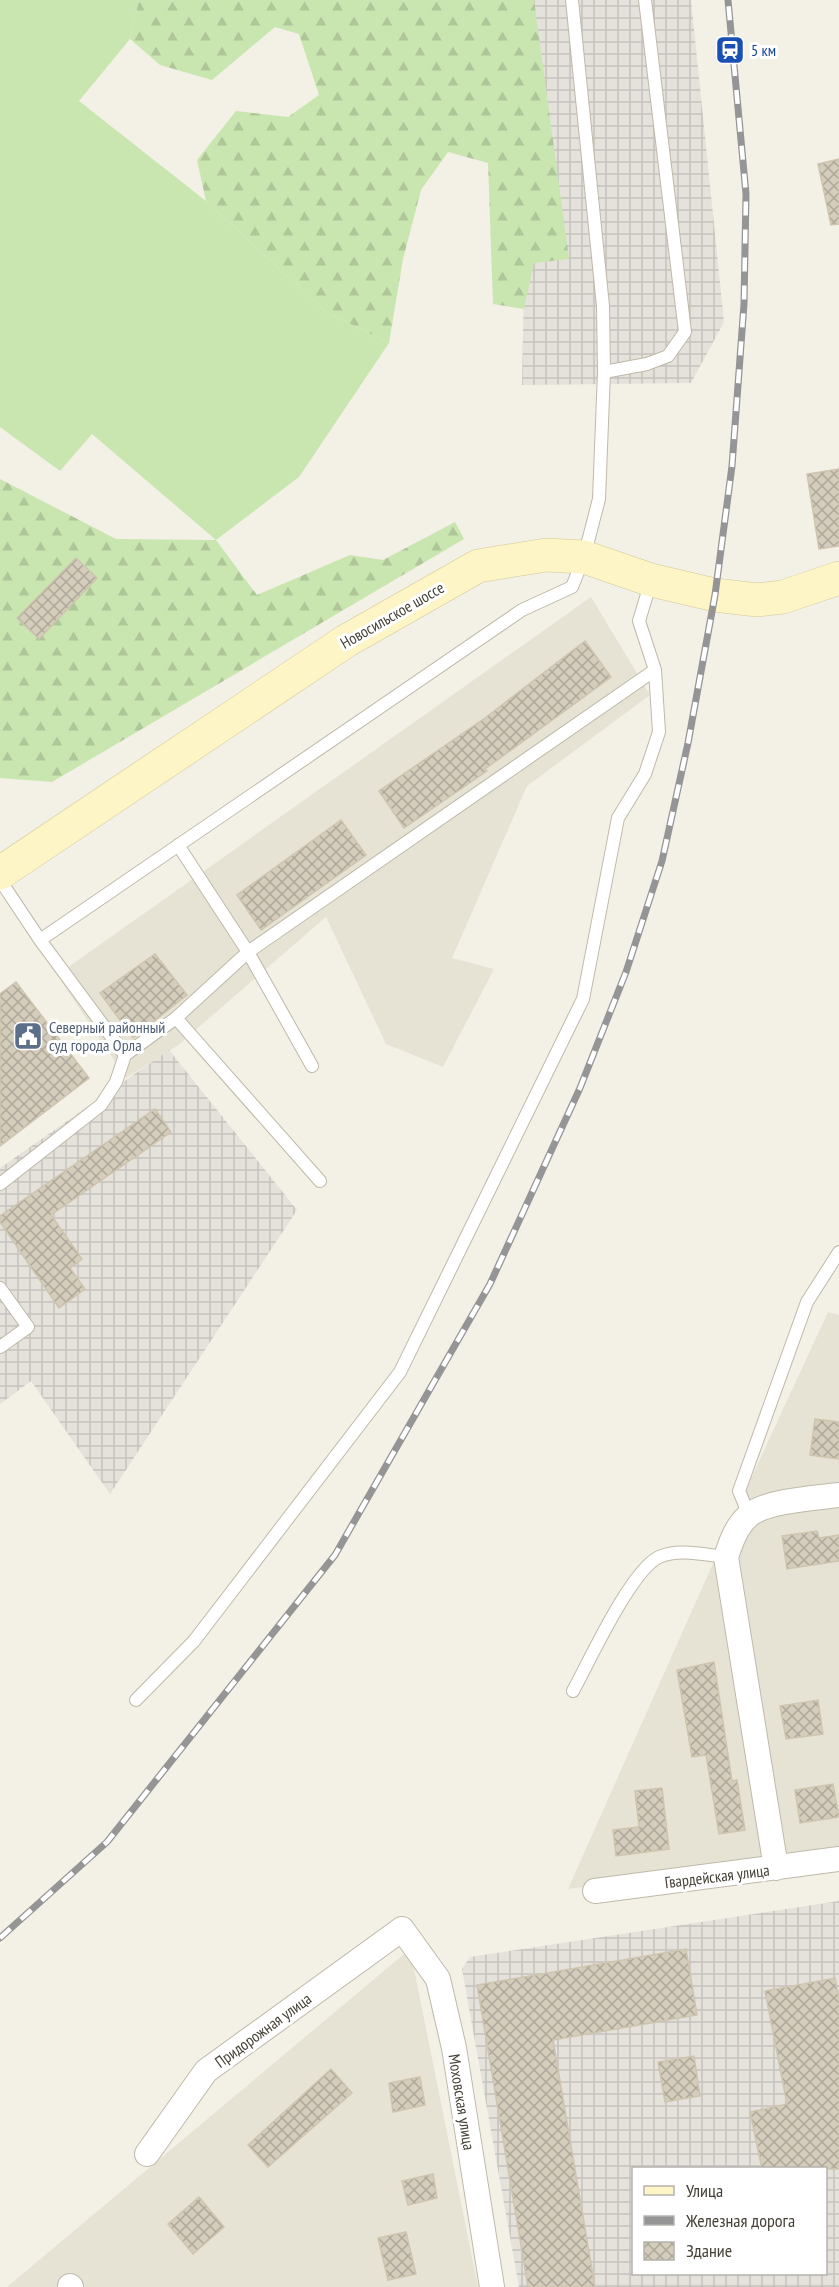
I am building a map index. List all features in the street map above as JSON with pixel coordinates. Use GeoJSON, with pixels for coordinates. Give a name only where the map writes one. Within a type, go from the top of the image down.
{"type":"FeatureCollection","features":[{"type":"Feature","properties":{"kind":"street","name":"Новосильское шоссе"},"geometry":{"type":"LineString","coordinates":[[0,873],[346,641],[478,566],[546,555],[584,557],[651,580],[715,595],[757,600],[783,597],[839,578]]}},
{"type":"Feature","properties":{"kind":"street"},"geometry":{"type":"LineString","coordinates":[[776,1868],[726,1557],[732,1536],[749,1515],[780,1503],[839,1495]]}},
{"type":"Feature","properties":{"kind":"street","name":"Гвардейская улица"},"geometry":{"type":"LineString","coordinates":[[595,1891],[839,1859]]}},
{"type":"Feature","properties":{"kind":"street","name":"Придорожная улица"},"geometry":{"type":"LineString","coordinates":[[147,2154],[206,2071],[402,1929]]}},
{"type":"Feature","properties":{"kind":"street","name":"Моховская улица"},"geometry":{"type":"LineString","coordinates":[[402,1929],[438,1979],[454,2048],[492,2287]]}},
{"type":"Feature","properties":{"kind":"lane"},"geometry":{"type":"LineString","coordinates":[[40,940],[522,610],[572,587],[584,557],[599,499],[604,372],[603,306],[572,0]]}},
{"type":"Feature","properties":{"kind":"lane"},"geometry":{"type":"LineString","coordinates":[[604,372],[647,364],[668,356],[685,332],[645,0]]}},
{"type":"Feature","properties":{"kind":"lane"},"geometry":{"type":"LineString","coordinates":[[136,1700],[194,1641],[400,1372],[583,999],[618,818],[645,774],[659,732],[655,670],[639,621],[651,580]]}},
{"type":"Feature","properties":{"kind":"lane"},"geometry":{"type":"LineString","coordinates":[[0,1184],[101,1105],[116,1082],[125,1055],[176,1018],[248,952],[655,670]]}},
{"type":"Feature","properties":{"kind":"lane"},"geometry":{"type":"LineString","coordinates":[[178,845],[248,952],[312,1066]]}},
{"type":"Feature","properties":{"kind":"lane"},"geometry":{"type":"LineString","coordinates":[[0,880],[40,940],[125,1055]]}},
{"type":"Feature","properties":{"kind":"lane"},"geometry":{"type":"LineString","coordinates":[[176,1018],[320,1181]]}},
{"type":"Feature","properties":{"kind":"lane"},"geometry":{"type":"LineString","coordinates":[[749,1515],[739,1491],[807,1302],[839,1252]]}},
{"type":"Feature","properties":{"kind":"lane"},"geometry":{"type":"LineString","coordinates":[[0,1288],[28,1327],[0,1347]]}},
{"type":"Feature","properties":{"kind":"lane"},"geometry":{"type":"LineString","coordinates":[[573,1691],[633,1582],[656,1558],[675,1552],[726,1557]]}},
{"type":"Feature","properties":{"kind":"shaded area"},"geometry":{"type":"Polygon","coordinates":[[[530,0],[691,0],[724,322],[691,383],[522,385],[530,0]]]}},
{"type":"Feature","properties":{"kind":"shaded area"},"geometry":{"type":"Polygon","coordinates":[[[591,597],[650,695],[527,786],[452,958],[494,969],[443,1067],[386,1044],[326,917],[177,1046],[126,1078],[57,975],[591,597]]]}},
{"type":"Feature","properties":{"kind":"shaded area"},"geometry":{"type":"Polygon","coordinates":[[[169,1050],[297,1210],[110,1494],[31,1381],[0,1404],[0,1168],[169,1050]]]}},
{"type":"Feature","properties":{"kind":"shaded area"},"geometry":{"type":"Polygon","coordinates":[[[828,1312],[839,1315],[839,1853],[779,1863],[568,1889],[748,1485],[828,1312]]]}},
{"type":"Feature","properties":{"kind":"shaded area"},"geometry":{"type":"Polygon","coordinates":[[[839,1901],[839,2287],[519,2287],[462,1969],[470,1957],[839,1901]]]}},
{"type":"Feature","properties":{"kind":"shaded area"},"geometry":{"type":"Polygon","coordinates":[[[410,1949],[478,2287],[7,2287],[410,1949]]]}},
{"type":"Feature","properties":{"kind":"green space"},"geometry":{"type":"Polygon","coordinates":[[[0,0],[139,0],[130,39],[79,101],[206,201],[326,312],[389,343],[299,477],[216,540],[92,434],[60,471],[0,427],[0,0]]]}},
{"type":"Feature","properties":{"kind":"green space"},"geometry":{"type":"Polygon","coordinates":[[[139,0],[534,0],[569,259],[534,263],[524,309],[493,304],[488,163],[448,152],[421,190],[403,259],[389,343],[326,312],[206,201],[197,160],[236,111],[288,117],[319,95],[299,34],[275,27],[212,80],[160,65],[130,39],[139,0]]]}},
{"type":"Feature","properties":{"kind":"green space"},"geometry":{"type":"Polygon","coordinates":[[[0,479],[116,539],[216,540],[257,595],[350,555],[383,560],[455,522],[464,539],[52,782],[0,778],[0,479]]]}},
{"type":"Feature","properties":{"kind":"building"},"geometry":{"type":"Polygon","coordinates":[[[839,159],[839,224],[831,225],[818,164],[839,159]]]}},
{"type":"Feature","properties":{"kind":"building"},"geometry":{"type":"Polygon","coordinates":[[[839,469],[839,546],[819,549],[807,474],[839,469]]]}},
{"type":"Feature","properties":{"kind":"building"},"geometry":{"type":"Polygon","coordinates":[[[76,558],[97,578],[39,639],[17,618],[76,558]]]}},
{"type":"Feature","properties":{"kind":"building"},"geometry":{"type":"Polygon","coordinates":[[[585,641],[611,677],[485,769],[487,771],[404,828],[379,791],[485,718],[585,641]]]}},
{"type":"Feature","properties":{"kind":"building"},"geometry":{"type":"Polygon","coordinates":[[[341,820],[366,855],[261,930],[237,895],[341,820]]]}},
{"type":"Feature","properties":{"kind":"building"},"geometry":{"type":"Polygon","coordinates":[[[155,954],[187,995],[133,1038],[100,993],[155,954]]]}},
{"type":"Feature","properties":{"kind":"building","name":"Северный районный суд города Орла"},"geometry":{"type":"Polygon","coordinates":[[[16,982],[89,1078],[0,1146],[0,994],[16,982]]]}},
{"type":"Feature","properties":{"kind":"building"},"geometry":{"type":"Polygon","coordinates":[[[155,1109],[171,1132],[51,1215],[82,1259],[70,1268],[85,1289],[59,1308],[0,1222],[0,1216],[155,1109]]]}},
{"type":"Feature","properties":{"kind":"building"},"geometry":{"type":"Polygon","coordinates":[[[815,1419],[839,1422],[839,1459],[810,1455],[815,1419]]]}},
{"type":"Feature","properties":{"kind":"building"},"geometry":{"type":"Polygon","coordinates":[[[817,1531],[819,1538],[839,1535],[839,1561],[787,1569],[782,1536],[817,1531]]]}},
{"type":"Feature","properties":{"kind":"building"},"geometry":{"type":"Polygon","coordinates":[[[714,1662],[732,1781],[737,1780],[745,1830],[719,1834],[706,1755],[692,1757],[677,1670],[714,1662]]]}},
{"type":"Feature","properties":{"kind":"building"},"geometry":{"type":"Polygon","coordinates":[[[818,1700],[823,1734],[786,1739],[780,1706],[818,1700]]]}},
{"type":"Feature","properties":{"kind":"building"},"geometry":{"type":"Polygon","coordinates":[[[833,1784],[839,1817],[800,1823],[795,1790],[833,1784]]]}},
{"type":"Feature","properties":{"kind":"building"},"geometry":{"type":"Polygon","coordinates":[[[662,1788],[669,1849],[616,1856],[613,1830],[639,1827],[635,1791],[662,1788]]]}},
{"type":"Feature","properties":{"kind":"building"},"geometry":{"type":"Polygon","coordinates":[[[686,1949],[697,2015],[553,2040],[595,2287],[528,2287],[477,1985],[686,1949]]]}},
{"type":"Feature","properties":{"kind":"building"},"geometry":{"type":"Polygon","coordinates":[[[835,1978],[839,1999],[839,2169],[762,2167],[750,2112],[787,2104],[765,1991],[835,1978]]]}},
{"type":"Feature","properties":{"kind":"building"},"geometry":{"type":"Polygon","coordinates":[[[694,2056],[700,2096],[665,2102],[658,2062],[694,2056]]]}},
{"type":"Feature","properties":{"kind":"building"},"geometry":{"type":"Polygon","coordinates":[[[331,2069],[352,2093],[268,2167],[248,2145],[331,2069]]]}},
{"type":"Feature","properties":{"kind":"building"},"geometry":{"type":"Polygon","coordinates":[[[420,2077],[425,2105],[393,2112],[389,2083],[420,2077]]]}},
{"type":"Feature","properties":{"kind":"building"},"geometry":{"type":"Polygon","coordinates":[[[433,2174],[437,2198],[408,2205],[402,2181],[433,2174]]]}},
{"type":"Feature","properties":{"kind":"building"},"geometry":{"type":"Polygon","coordinates":[[[199,2197],[224,2227],[193,2254],[168,2224],[199,2197]]]}},
{"type":"Feature","properties":{"kind":"building"},"geometry":{"type":"Polygon","coordinates":[[[406,2232],[416,2274],[388,2280],[378,2238],[406,2232]]]}},
{"type":"Feature","properties":{"kind":"railway"},"geometry":{"type":"LineString","coordinates":[[0,1938],[107,1842],[335,1555],[490,1284],[580,1088],[626,972],[662,861],[688,743],[715,595],[732,466],[744,304],[746,194],[728,0]]}},
{"type":"Feature","properties":{"kind":"place","name":"5 км"},"geometry":{"type":"Point","coordinates":[730,50]}},
{"type":"Feature","properties":{"kind":"place","name":"Северный районный суд города Орла"},"geometry":{"type":"Point","coordinates":[28,1036]}}]}
